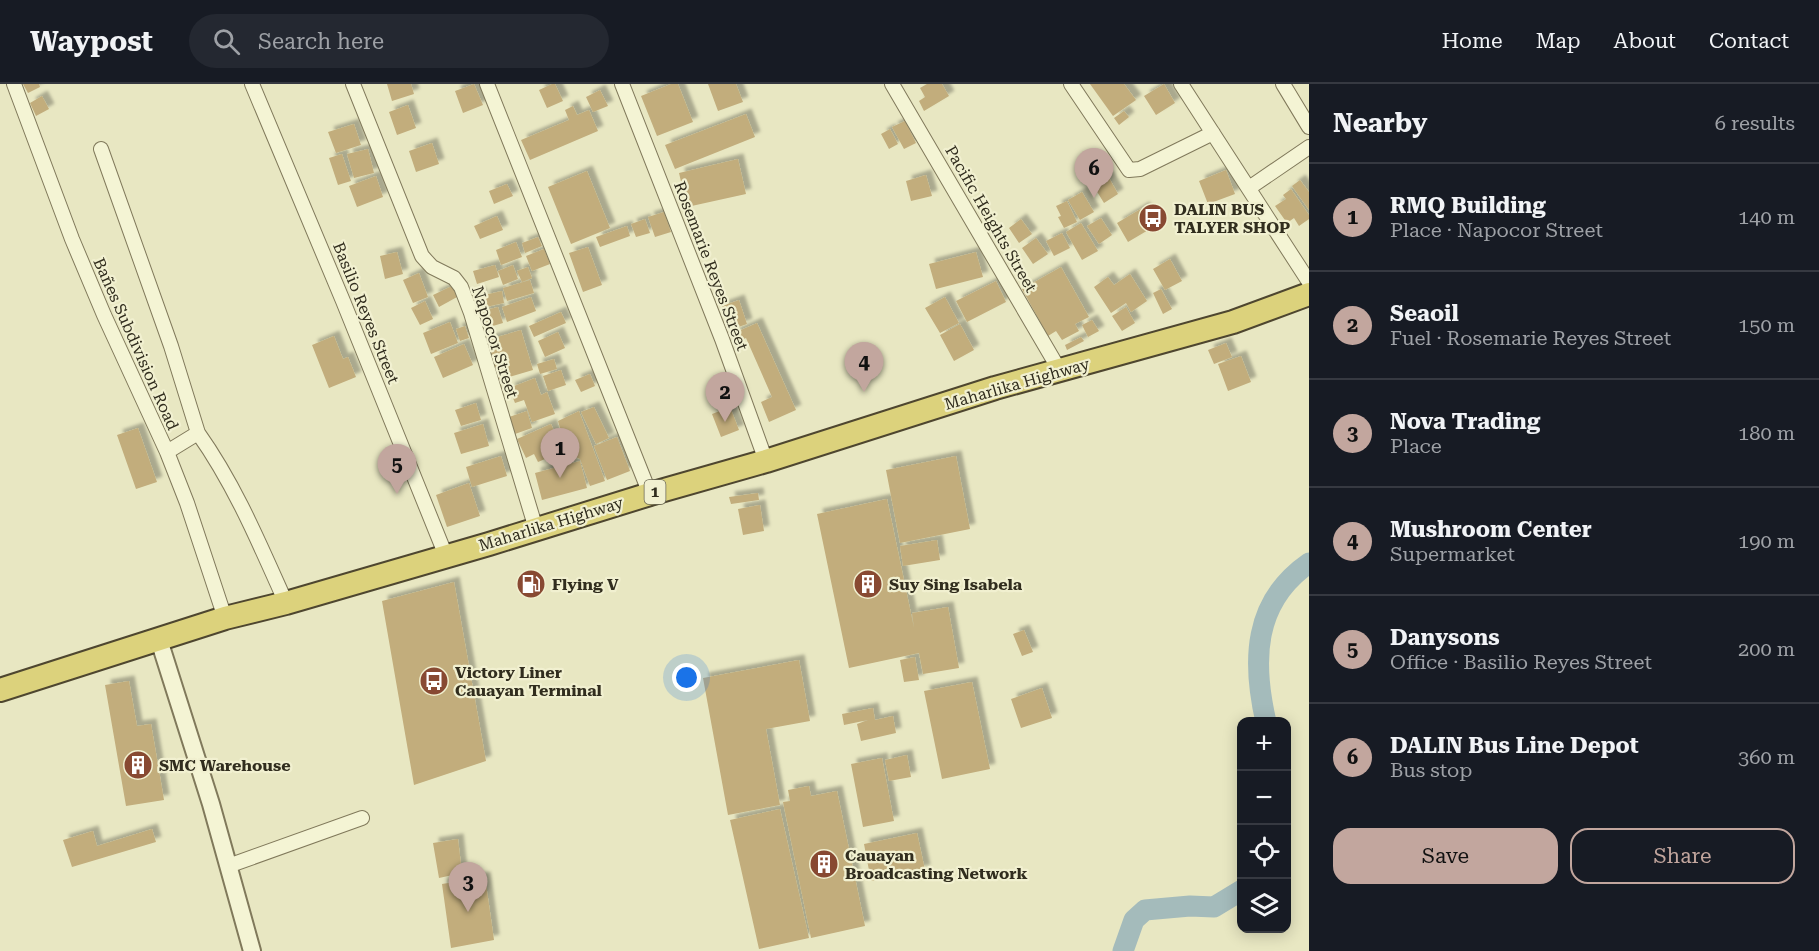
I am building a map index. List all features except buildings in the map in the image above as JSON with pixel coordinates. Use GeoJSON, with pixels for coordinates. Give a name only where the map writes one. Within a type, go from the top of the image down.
{"type":"FeatureCollection","features":[{"type":"Feature","properties":{"kind":"highway","name":"Maharlika Highway"},"geometry":{"type":"LineString","coordinates":[[0,690],[225,618],[286,603],[766,461],[996,388],[1233,322],[1309,294]]}},
{"type":"Feature","properties":{"kind":"street","name":"Bañes Subdivision Road"},"geometry":{"type":"LineString","coordinates":[[14,84],[51,185],[95,293],[167,452],[187,503],[225,618]]}},
{"type":"Feature","properties":{"kind":"street","name":"Basilio Reyes Street"},"geometry":{"type":"LineString","coordinates":[[252,84],[344,301],[446,556]]}},
{"type":"Feature","properties":{"kind":"street","name":"Napocor Street"},"geometry":{"type":"LineString","coordinates":[[353,84],[422,256],[432,267],[454,278],[461,287],[537,529]]}},
{"type":"Feature","properties":{"kind":"street"},"geometry":{"type":"LineString","coordinates":[[487,84],[650,494]]}},
{"type":"Feature","properties":{"kind":"street","name":"Rosemarie Reyes Street"},"geometry":{"type":"LineString","coordinates":[[622,84],[722,339],[766,461]]}},
{"type":"Feature","properties":{"kind":"street","name":"Pacific Heights Street"},"geometry":{"type":"LineString","coordinates":[[892,84],[1060,371]]}},
{"type":"Feature","properties":{"kind":"street"},"geometry":{"type":"LineString","coordinates":[[1071,84],[1129,170],[1140,169],[1213,133]]}},
{"type":"Feature","properties":{"kind":"street"},"geometry":{"type":"LineString","coordinates":[[1181,84],[1309,282]]}},
{"type":"Feature","properties":{"kind":"street"},"geometry":{"type":"LineString","coordinates":[[1287,87],[1309,127]]}},
{"type":"Feature","properties":{"kind":"street"},"geometry":{"type":"LineString","coordinates":[[1249,188],[1309,147]]}},
{"type":"Feature","properties":{"kind":"street"},"geometry":{"type":"LineString","coordinates":[[101,149],[166,331],[198,433],[213,454],[240,505],[286,603]]}},
{"type":"Feature","properties":{"kind":"street"},"geometry":{"type":"LineString","coordinates":[[167,452],[198,433]]}},
{"type":"Feature","properties":{"kind":"street"},"geometry":{"type":"LineString","coordinates":[[159,639],[211,804],[252,951]]}},
{"type":"Feature","properties":{"kind":"street"},"geometry":{"type":"LineString","coordinates":[[228,866],[362,818]]}},
{"type":"Feature","properties":{"kind":"waterway"},"geometry":{"type":"LineString","coordinates":[[1265,717],[1259,677],[1261,634],[1267,614],[1277,596],[1290,579],[1309,563]]}},
{"type":"Feature","properties":{"kind":"waterway"},"geometry":{"type":"LineString","coordinates":[[1123,951],[1134,920],[1145,910],[1190,906],[1214,907],[1237,893]]}},
{"type":"Feature","properties":{"kind":"place","name":"DALIN Bus Line Depot"},"geometry":{"type":"Point","coordinates":[1094,198]}},
{"type":"Feature","properties":{"kind":"place","name":"DALIN BUS TALYER SHOP"},"geometry":{"type":"Point","coordinates":[1153,218]}},
{"type":"Feature","properties":{"kind":"place","name":"Mushroom Center"},"geometry":{"type":"Point","coordinates":[864,392]}},
{"type":"Feature","properties":{"kind":"place","name":"Seaoil"},"geometry":{"type":"Point","coordinates":[725,422]}},
{"type":"Feature","properties":{"kind":"place","name":"RMQ Building"},"geometry":{"type":"Point","coordinates":[560,478]}},
{"type":"Feature","properties":{"kind":"place","name":"Danysons"},"geometry":{"type":"Point","coordinates":[397,494]}},
{"type":"Feature","properties":{"kind":"place","name":"Flying V"},"geometry":{"type":"Point","coordinates":[531,584]}},
{"type":"Feature","properties":{"kind":"place","name":"Suy Sing Isabela"},"geometry":{"type":"Point","coordinates":[868,584]}},
{"type":"Feature","properties":{"kind":"place","name":"Victory Liner Cauayan Terminal"},"geometry":{"type":"Point","coordinates":[434,681]}},
{"type":"Feature","properties":{"kind":"place","name":"SMC Warehouse"},"geometry":{"type":"Point","coordinates":[138,765]}},
{"type":"Feature","properties":{"kind":"place","name":"Cauayan Broadcasting Network"},"geometry":{"type":"Point","coordinates":[824,864]}},
{"type":"Feature","properties":{"kind":"place","name":"Nova Trading"},"geometry":{"type":"Point","coordinates":[468,912]}}]}
